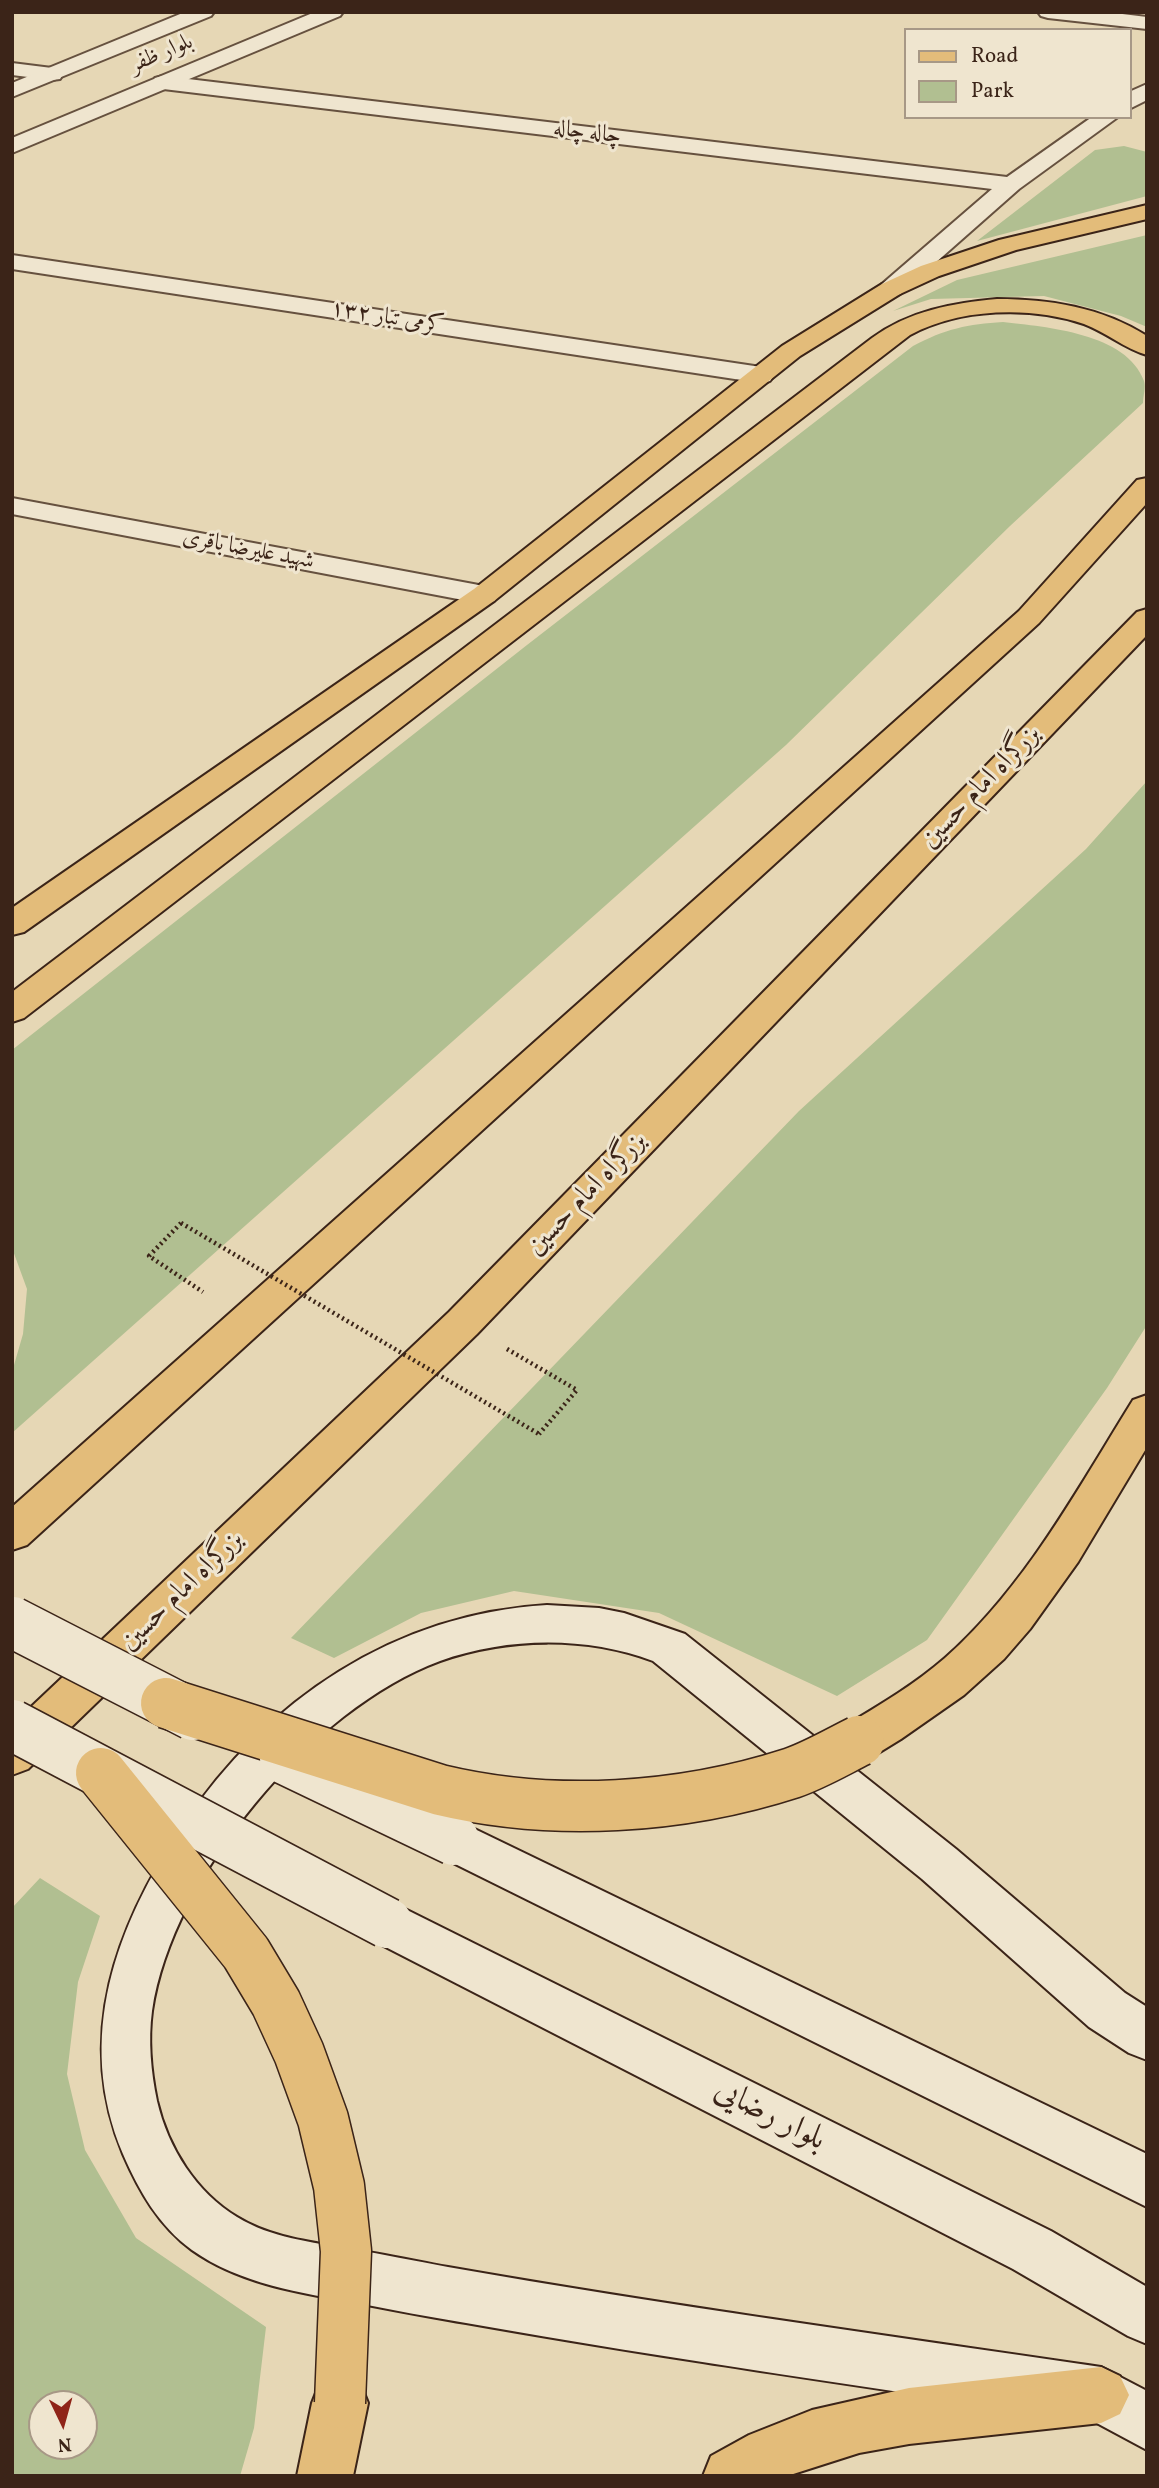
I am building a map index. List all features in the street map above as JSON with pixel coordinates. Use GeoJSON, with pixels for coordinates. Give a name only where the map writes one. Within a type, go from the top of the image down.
{"type":"FeatureCollection","features":[{"type":"Feature","properties":{"kind":"main road"},"geometry":{"type":"LineString","coordinates":[[15,919],[484,595],[791,351],[891,289],[965,257],[1147,212]]}},
{"type":"Feature","properties":{"kind":"main road"},"geometry":{"type":"LineString","coordinates":[[12,1010],[866,354],[905,328],[944,314],[969,309],[1035,309],[1086,318],[1127,334],[1147,347]]}},
{"type":"Feature","properties":{"kind":"main road"},"geometry":{"type":"LineString","coordinates":[[12,1533],[1029,617],[1147,486]]}},
{"type":"Feature","properties":{"kind":"main road","name":"بزرگراه امام حسین"},"geometry":{"type":"LineString","coordinates":[[12,1755],[463,1323],[1147,618]]}},
{"type":"Feature","properties":{"kind":"main road"},"geometry":{"type":"LineString","coordinates":[[166,1703],[416,1782],[468,1796],[532,1804],[596,1805],[677,1799],[794,1772],[859,1741],[913,1708],[961,1671],[997,1635],[1030,1594],[1076,1528],[1147,1411]]}},
{"type":"Feature","properties":{"kind":"main road"},"geometry":{"type":"LineString","coordinates":[[101,1773],[246,1953],[276,2003],[299,2053],[323,2119],[341,2199],[346,2251],[340,2403],[325,2476]]}},
{"type":"Feature","properties":{"kind":"main road"},"geometry":{"type":"LineString","coordinates":[[731,2476],[744,2467],[808,2438],[940,2412],[1101,2396]]}},
{"type":"Feature","properties":{"kind":"street","name":"بلوار ظفر"},"geometry":{"type":"LineString","coordinates":[[12,90],[204,12]]}},
{"type":"Feature","properties":{"kind":"street","name":"بلوار ظفر"},"geometry":{"type":"LineString","coordinates":[[12,146],[332,12]]}},
{"type":"Feature","properties":{"kind":"street"},"geometry":{"type":"LineString","coordinates":[[1048,12],[1147,23]]}},
{"type":"Feature","properties":{"kind":"street"},"geometry":{"type":"LineString","coordinates":[[12,69],[52,74]]}},
{"type":"Feature","properties":{"kind":"street","name":"چاله چاله"},"geometry":{"type":"LineString","coordinates":[[163,83],[1011,184]]}},
{"type":"Feature","properties":{"kind":"street"},"geometry":{"type":"LineString","coordinates":[[1131,101],[1147,90]]}},
{"type":"Feature","properties":{"kind":"street"},"geometry":{"type":"LineString","coordinates":[[891,289],[1011,184],[1104,119]]}},
{"type":"Feature","properties":{"kind":"street","name":"کرمی تبار ۱۳۲"},"geometry":{"type":"LineString","coordinates":[[12,262],[761,375]]}},
{"type":"Feature","properties":{"kind":"street","name":"شهید علیرضا باقری"},"geometry":{"type":"LineString","coordinates":[[12,506],[484,595]]}},
{"type":"Feature","properties":{"kind":"street"},"geometry":{"type":"LineString","coordinates":[[12,1622],[166,1703],[454,1840],[1147,2181]]}},
{"type":"Feature","properties":{"kind":"street"},"geometry":{"type":"LineString","coordinates":[[1147,2036],[1107,2010],[939,1864],[669,1647],[624,1632],[576,1625],[524,1625],[465,1635],[418,1650],[347,1689],[306,1721],[231,1798],[195,1849],[165,1900],[141,1957],[128,2000],[124,2057],[130,2099],[148,2155],[172,2193],[213,2232],[260,2259],[463,2297],[1101,2396],[1147,2422]]}},
{"type":"Feature","properties":{"kind":"street","name":"بلوار رضایی"},"geometry":{"type":"LineString","coordinates":[[12,1725],[387,1923],[1032,2250],[1147,2317]]}},
{"type":"Feature","properties":{"kind":"path"},"geometry":{"type":"LineString","coordinates":[[248,1321],[149,1256],[181,1223],[539,1434],[577,1390],[463,1323]]}},
{"type":"Feature","properties":{"kind":"green space"},"geometry":{"type":"Polygon","coordinates":[[[1124,146],[1147,152],[1147,196],[977,241],[1095,150],[1124,146]]]}},
{"type":"Feature","properties":{"kind":"green space"},"geometry":{"type":"Polygon","coordinates":[[[1147,235],[1147,327],[1121,316],[1044,296],[931,299],[893,311],[957,280],[1147,235]]]}},
{"type":"Feature","properties":{"kind":"green space"},"geometry":{"type":"Polygon","coordinates":[[[1003,322],[1083,335],[1121,352],[1135,365],[1144,381],[1143,403],[1010,526],[786,745],[12,1433],[12,1372],[23,1334],[27,1289],[12,1248],[12,1050],[913,346],[957,328],[1003,322]]]}},
{"type":"Feature","properties":{"kind":"green space"},"geometry":{"type":"Polygon","coordinates":[[[1147,781],[1147,1325],[1107,1388],[927,1640],[837,1696],[659,1613],[514,1591],[421,1613],[334,1658],[291,1638],[799,1111],[1086,849],[1147,781]]]}},
{"type":"Feature","properties":{"kind":"green space"},"geometry":{"type":"Polygon","coordinates":[[[40,1878],[100,1916],[78,1982],[67,2074],[85,2150],[136,2238],[266,2327],[254,2428],[240,2476],[12,2476],[12,1908],[40,1878]]]}}]}
